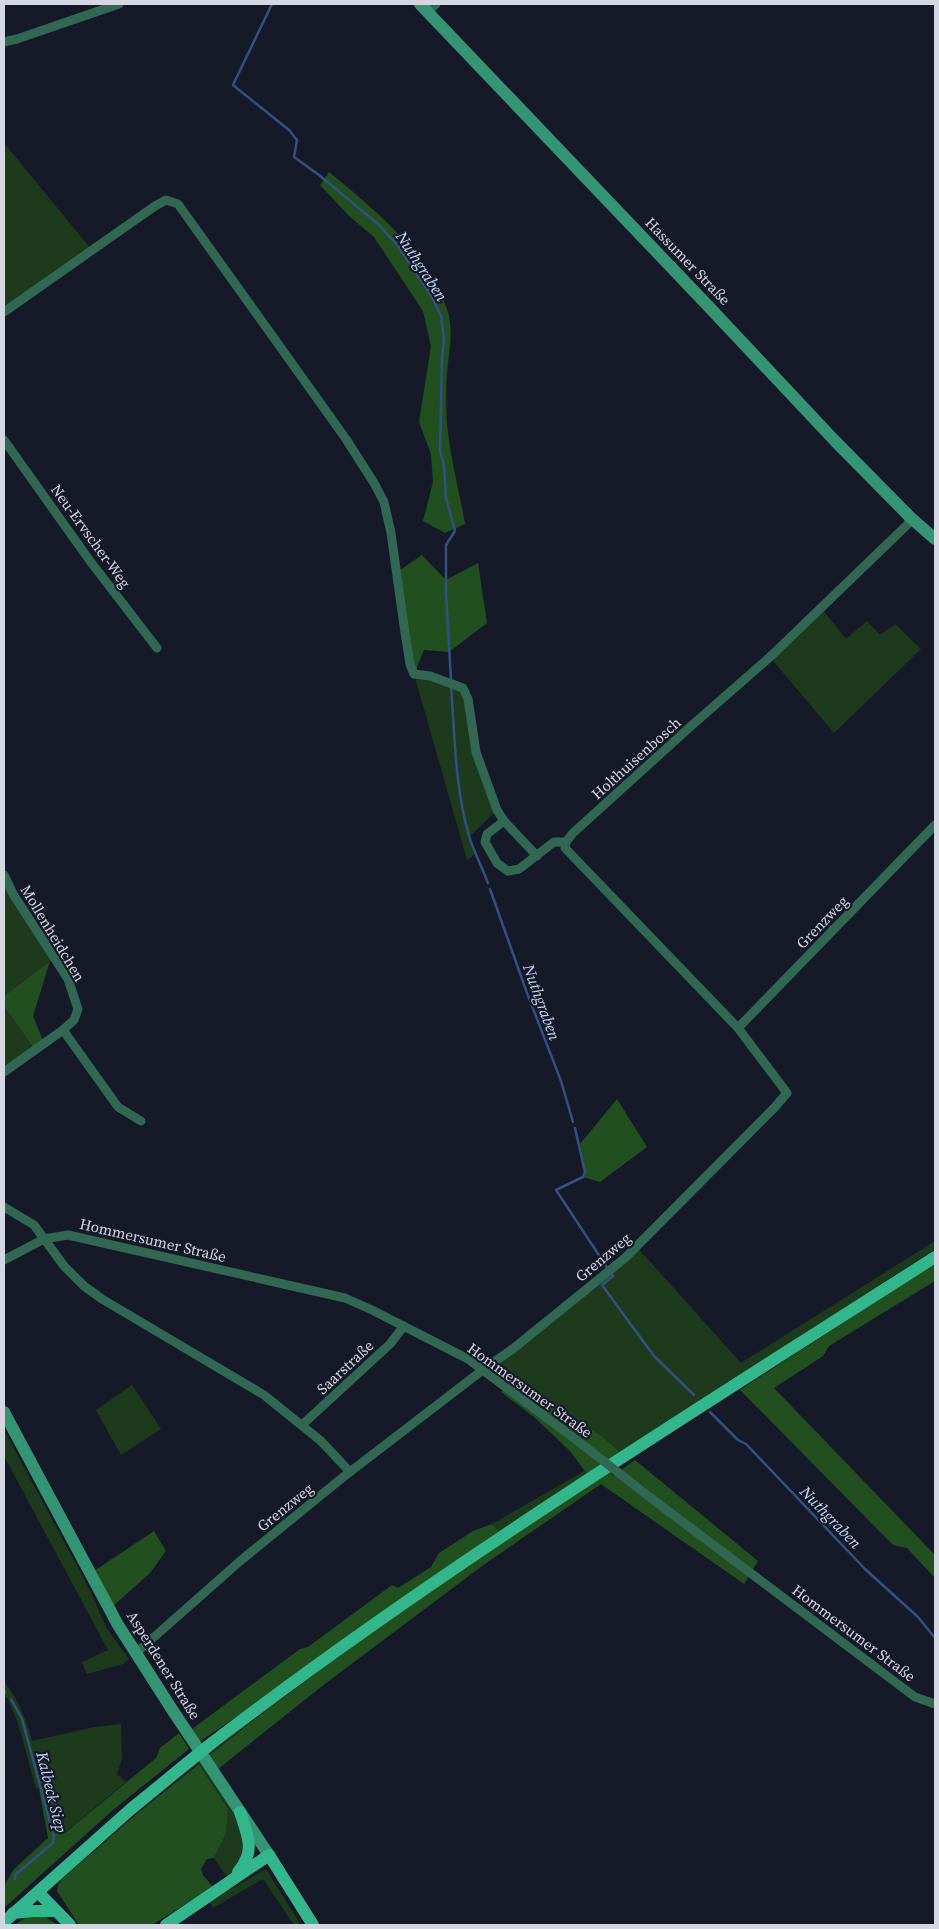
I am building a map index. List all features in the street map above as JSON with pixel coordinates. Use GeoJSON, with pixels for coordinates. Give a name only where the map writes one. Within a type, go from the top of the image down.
{"type":"FeatureCollection","features":[{"type":"Feature","properties":{"kind":"main road"},"geometry":{"type":"LineString","coordinates":[[8,1918],[131,1809],[186,1764],[345,1644],[469,1557],[565,1493],[935,1257]]}},
{"type":"Feature","properties":{"kind":"main road"},"geometry":{"type":"LineString","coordinates":[[232,1880],[247,1859],[250,1851],[248,1836],[240,1812]]}},
{"type":"Feature","properties":{"kind":"main road"},"geometry":{"type":"LineString","coordinates":[[166,1925],[269,1855]]}},
{"type":"Feature","properties":{"kind":"main road","name":"Asperdener Straße"},"geometry":{"type":"LineString","coordinates":[[269,1855],[313,1925]]}},
{"type":"Feature","properties":{"kind":"main road"},"geometry":{"type":"LineString","coordinates":[[38,1892],[70,1925]]}},
{"type":"Feature","properties":{"kind":"main road"},"geometry":{"type":"LineString","coordinates":[[8,1918],[33,1910],[56,1911]]}},
{"type":"Feature","properties":{"kind":"street"},"geometry":{"type":"LineString","coordinates":[[4,42],[119,4]]}},
{"type":"Feature","properties":{"kind":"street","name":"Hassumer Straße"},"geometry":{"type":"LineString","coordinates":[[428,6],[835,441],[911,518],[935,539]]}},
{"type":"Feature","properties":{"kind":"street"},"geometry":{"type":"LineString","coordinates":[[4,312],[155,206],[166,200],[178,204],[346,439],[374,483],[384,502],[391,533],[404,626],[414,674],[430,676],[463,688],[468,699],[476,752],[497,810],[504,821],[537,856]]}},
{"type":"Feature","properties":{"kind":"street","name":"Neu-Ervscher-Weg"},"geometry":{"type":"LineString","coordinates":[[4,440],[83,552],[157,648]]}},
{"type":"Feature","properties":{"kind":"street","name":"Holthuisenbosch"},"geometry":{"type":"LineString","coordinates":[[566,842],[573,833],[683,733],[770,657],[907,525],[911,518]]}},
{"type":"Feature","properties":{"kind":"street"},"geometry":{"type":"LineString","coordinates":[[504,821],[487,834],[485,842],[500,867],[513,871],[537,856],[554,842],[566,842],[565,848],[738,1028]]}},
{"type":"Feature","properties":{"kind":"street","name":"Grenzweg"},"geometry":{"type":"LineString","coordinates":[[136,1653],[239,1562],[350,1472],[514,1348],[625,1258],[787,1093],[738,1028],[935,825]]}},
{"type":"Feature","properties":{"kind":"street","name":"Mollenheidchen"},"geometry":{"type":"LineString","coordinates":[[4,875],[13,894],[68,980],[78,1008],[74,1020],[63,1030],[4,1072]]}},
{"type":"Feature","properties":{"kind":"street"},"geometry":{"type":"LineString","coordinates":[[63,1030],[118,1107],[141,1120]]}},
{"type":"Feature","properties":{"kind":"street"},"geometry":{"type":"LineString","coordinates":[[4,1207],[34,1225],[64,1266],[84,1286],[102,1299],[264,1395],[321,1441],[350,1472]]}},
{"type":"Feature","properties":{"kind":"street","name":"Hommersumer Straße"},"geometry":{"type":"LineString","coordinates":[[4,1260],[44,1239],[68,1235],[345,1298],[404,1326],[484,1369],[647,1496],[915,1697],[935,1704]]}},
{"type":"Feature","properties":{"kind":"street","name":"Saarstraße"},"geometry":{"type":"LineString","coordinates":[[302,1425],[390,1344],[404,1326]]}},
{"type":"Feature","properties":{"kind":"street","name":"Asperdener Straße"},"geometry":{"type":"LineString","coordinates":[[4,1412],[105,1601],[136,1653],[269,1855]]}},
{"type":"Feature","properties":{"kind":"green space"},"geometry":{"type":"Polygon","coordinates":[[[4,143],[91,249],[4,310],[4,143]]]}},
{"type":"Feature","properties":{"kind":"green space"},"geometry":{"type":"Polygon","coordinates":[[[329,172],[364,201],[413,250],[438,288],[447,309],[451,333],[446,404],[448,436],[465,524],[445,533],[423,521],[433,482],[431,454],[419,422],[431,346],[423,311],[374,237],[349,216],[320,185],[329,172]]]}},
{"type":"Feature","properties":{"kind":"green space"},"geometry":{"type":"Polygon","coordinates":[[[422,555],[446,580],[478,563],[487,623],[449,652],[424,650],[414,674],[396,573],[422,555]]]}},
{"type":"Feature","properties":{"kind":"green space"},"geometry":{"type":"Polygon","coordinates":[[[821,608],[846,639],[867,621],[880,635],[895,624],[921,649],[834,733],[770,657],[821,608]]]}},
{"type":"Feature","properties":{"kind":"green space"},"geometry":{"type":"Polygon","coordinates":[[[414,674],[463,688],[476,752],[497,810],[470,836],[476,853],[467,860],[414,674]]]}},
{"type":"Feature","properties":{"kind":"green space"},"geometry":{"type":"Polygon","coordinates":[[[4,875],[52,954],[50,961],[4,996],[4,875]]]}},
{"type":"Feature","properties":{"kind":"green space"},"geometry":{"type":"Polygon","coordinates":[[[50,961],[33,1016],[44,1043],[35,1050],[4,1006],[4,996],[50,961]]]}},
{"type":"Feature","properties":{"kind":"green space"},"geometry":{"type":"Polygon","coordinates":[[[4,1006],[35,1050],[4,1072],[4,1006]]]}},
{"type":"Feature","properties":{"kind":"green space"},"geometry":{"type":"Polygon","coordinates":[[[617,1099],[647,1147],[600,1182],[583,1177],[585,1171],[580,1144],[617,1099]]]}},
{"type":"Feature","properties":{"kind":"green space"},"geometry":{"type":"Polygon","coordinates":[[[935,1241],[935,1249],[621,1453],[603,1437],[514,1379],[507,1387],[484,1369],[637,1247],[741,1363],[935,1241]]]}},
{"type":"Feature","properties":{"kind":"green space"},"geometry":{"type":"Polygon","coordinates":[[[935,1263],[935,1281],[829,1346],[823,1356],[774,1388],[935,1555],[935,1578],[907,1548],[893,1545],[740,1390],[935,1263]]]}},
{"type":"Feature","properties":{"kind":"green space"},"geometry":{"type":"Polygon","coordinates":[[[514,1379],[603,1437],[621,1453],[587,1474],[570,1451],[534,1417],[501,1392],[514,1379]]]}},
{"type":"Feature","properties":{"kind":"green space"},"geometry":{"type":"Polygon","coordinates":[[[132,1385],[161,1429],[121,1455],[96,1410],[132,1385]]]}},
{"type":"Feature","properties":{"kind":"green space"},"geometry":{"type":"Polygon","coordinates":[[[4,1430],[91,1592],[107,1629],[129,1659],[123,1664],[87,1674],[82,1662],[108,1650],[4,1456],[4,1430]]]}},
{"type":"Feature","properties":{"kind":"green space"},"geometry":{"type":"Polygon","coordinates":[[[635,1460],[758,1561],[744,1584],[601,1484],[482,1566],[326,1683],[218,1769],[208,1756],[273,1705],[430,1589],[610,1472],[613,1476],[635,1460]]]}},
{"type":"Feature","properties":{"kind":"green space"},"geometry":{"type":"Polygon","coordinates":[[[584,1471],[587,1474],[499,1531],[492,1524],[584,1471]]]}},
{"type":"Feature","properties":{"kind":"green space"},"geometry":{"type":"Polygon","coordinates":[[[492,1524],[499,1531],[199,1742],[192,1729],[300,1649],[308,1647],[392,1585],[398,1588],[431,1567],[439,1553],[473,1531],[492,1524]]]}},
{"type":"Feature","properties":{"kind":"green space"},"geometry":{"type":"Polygon","coordinates":[[[154,1531],[166,1551],[150,1573],[112,1607],[94,1571],[154,1531]]]}},
{"type":"Feature","properties":{"kind":"green space"},"geometry":{"type":"Polygon","coordinates":[[[4,1681],[21,1710],[32,1741],[94,1727],[121,1724],[122,1759],[117,1774],[126,1782],[64,1833],[49,1787],[36,1788],[18,1723],[7,1697],[4,1698],[4,1681]]]}},
{"type":"Feature","properties":{"kind":"green space"},"geometry":{"type":"Polygon","coordinates":[[[179,1733],[189,1749],[113,1810],[4,1908],[4,1886],[14,1869],[48,1838],[39,1789],[49,1787],[65,1833],[156,1758],[160,1748],[179,1733]]]}},
{"type":"Feature","properties":{"kind":"green space"},"geometry":{"type":"Polygon","coordinates":[[[202,1762],[241,1825],[246,1839],[237,1869],[227,1877],[214,1858],[226,1834],[228,1809],[199,1764],[202,1762]]]}},
{"type":"Feature","properties":{"kind":"green space"},"geometry":{"type":"Polygon","coordinates":[[[199,1764],[228,1809],[226,1834],[214,1858],[207,1859],[201,1869],[203,1875],[213,1887],[152,1925],[79,1925],[57,1891],[62,1879],[139,1812],[199,1764]]]}},
{"type":"Feature","properties":{"kind":"green space"},"geometry":{"type":"Polygon","coordinates":[[[266,1869],[301,1925],[294,1925],[263,1879],[213,1908],[210,1901],[266,1869]]]}},
{"type":"Feature","properties":{"kind":"green space"},"geometry":{"type":"Polygon","coordinates":[[[30,1915],[45,1917],[58,1925],[14,1925],[30,1915]]]}},
{"type":"Feature","properties":{"kind":"waterway","name":"Nuthgraben"},"geometry":{"type":"LineString","coordinates":[[272,4],[233,85],[289,130],[297,140],[294,157],[319,175],[378,224],[398,246],[432,297],[441,316],[444,339],[440,451],[444,466],[446,498],[455,531],[446,545],[446,594],[451,679]]}},
{"type":"Feature","properties":{"kind":"waterway","name":"Nuthgraben"},"geometry":{"type":"LineString","coordinates":[[451,687],[456,762],[464,818],[473,848],[488,883]]}},
{"type":"Feature","properties":{"kind":"waterway","name":"Nuthgraben"},"geometry":{"type":"LineString","coordinates":[[490,889],[561,1081],[573,1122]]}},
{"type":"Feature","properties":{"kind":"waterway","name":"Nuthgraben"},"geometry":{"type":"LineString","coordinates":[[575,1128],[585,1172],[583,1177],[556,1190],[608,1269]]}},
{"type":"Feature","properties":{"kind":"waterway","name":"Nuthgraben"},"geometry":{"type":"LineString","coordinates":[[611,1273],[613,1276],[602,1285],[654,1356],[694,1395]]}},
{"type":"Feature","properties":{"kind":"waterway","name":"Nuthgraben"},"geometry":{"type":"LineString","coordinates":[[710,1412],[738,1440],[746,1444],[865,1569],[918,1617],[935,1638]]}},
{"type":"Feature","properties":{"kind":"waterway","name":"Kalbeck Siep"},"geometry":{"type":"LineString","coordinates":[[11,1699],[22,1719],[54,1837],[53,1843],[15,1875],[15,1879]]}}]}
